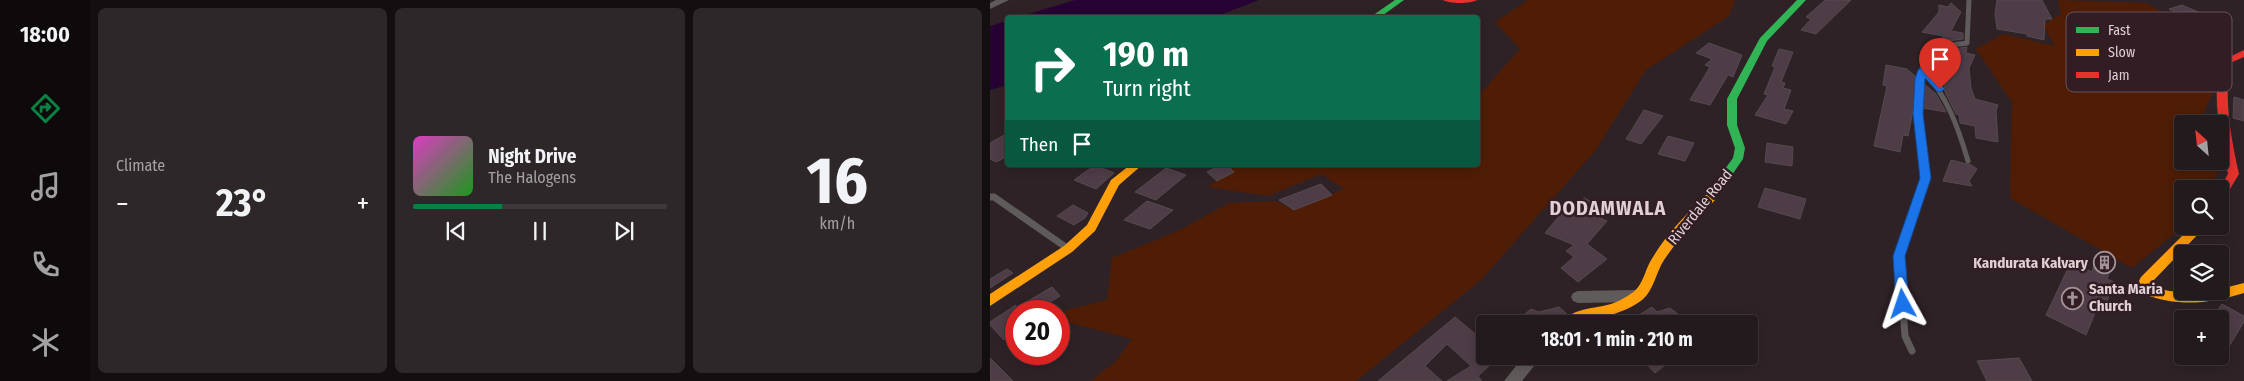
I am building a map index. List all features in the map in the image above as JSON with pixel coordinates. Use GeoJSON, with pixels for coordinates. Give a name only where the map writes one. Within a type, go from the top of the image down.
{"type":"FeatureCollection","features":[{"type":"Feature","properties":{"kind":"street"},"geometry":{"type":"LineString","coordinates":[[990,6],[1004,0]]}},
{"type":"Feature","properties":{"kind":"street"},"geometry":{"type":"LineString","coordinates":[[1378,15],[1400,0]]}},
{"type":"Feature","properties":{"kind":"street"},"geometry":{"type":"LineString","coordinates":[[1447,0],[1473,0]]}},
{"type":"Feature","properties":{"kind":"street","name":"Riverdale Road"},"geometry":{"type":"LineString","coordinates":[[1583,315],[1614,309],[1638,296],[1679,230],[1718,190],[1738,159],[1740,148],[1732,125],[1732,99],[1763,40],[1802,0]]}},
{"type":"Feature","properties":{"kind":"street"},"geometry":{"type":"LineString","coordinates":[[2232,59],[2244,53]]}},
{"type":"Feature","properties":{"kind":"street"},"geometry":{"type":"LineString","coordinates":[[2220,92],[2221,114],[2234,174],[2229,182]]}},
{"type":"Feature","properties":{"kind":"street"},"geometry":{"type":"LineString","coordinates":[[990,300],[1068,249],[1091,228],[1114,183],[1134,167]]}},
{"type":"Feature","properties":{"kind":"street"},"geometry":{"type":"LineString","coordinates":[[2191,235],[2145,281],[2148,290],[2159,296],[2187,297],[2227,294],[2244,288]]}},
{"type":"Feature","properties":{"kind":"street"},"geometry":{"type":"LineString","coordinates":[[1578,297],[1638,296]]}},
{"type":"Feature","properties":{"kind":"street"},"geometry":{"type":"LineString","coordinates":[[1512,381],[1526,365]]}},
{"type":"Feature","properties":{"kind":"lane"},"geometry":{"type":"LineString","coordinates":[[1912,351],[1905,336],[1899,256],[1925,178],[1918,114],[1919,79],[1923,70],[1926,51],[1930,48],[1967,43],[1969,0]]}},
{"type":"Feature","properties":{"kind":"lane"},"geometry":{"type":"LineString","coordinates":[[1923,70],[1940,89],[1954,114],[1968,161]]}},
{"type":"Feature","properties":{"kind":"lane"},"geometry":{"type":"LineString","coordinates":[[990,197],[994,197],[1068,249]]}},
{"type":"Feature","properties":{"kind":"shaded area"},"geometry":{"type":"Polygon","coordinates":[[[1075,0],[1259,0],[1220,15],[1026,15],[1075,0]]]}},
{"type":"Feature","properties":{"kind":"shaded area"},"geometry":{"type":"Polygon","coordinates":[[[1528,0],[1735,0],[1729,16],[1646,70],[1595,151],[1481,280],[1356,381],[1091,381],[1116,361],[1132,339],[1070,323],[1070,309],[1107,300],[1112,258],[1182,229],[1229,203],[1275,201],[1294,210],[1344,189],[1321,174],[1269,196],[1208,187],[1232,167],[1480,167],[1480,94],[1520,49],[1495,22],[1528,0]]]}},
{"type":"Feature","properties":{"kind":"shaded area"},"geometry":{"type":"Polygon","coordinates":[[[2058,0],[2145,3],[2162,12],[2066,12],[2066,92],[2213,92],[2203,115],[2174,115],[2174,170],[2218,170],[2214,180],[2174,180],[2174,234],[2132,268],[2010,198],[2012,102],[1976,49],[2003,34],[2055,46],[2043,25],[2061,14],[2058,0]]]}},
{"type":"Feature","properties":{"kind":"shaded area"},"geometry":{"type":"Polygon","coordinates":[[[1005,22],[1005,86],[990,90],[990,26],[1005,22]]]}},
{"type":"Feature","properties":{"kind":"building"},"geometry":{"type":"Polygon","coordinates":[[[1825,0],[1851,0],[1816,34],[1801,30],[1811,19],[1806,17],[1825,0]]]}},
{"type":"Feature","properties":{"kind":"building"},"geometry":{"type":"Polygon","coordinates":[[[1997,0],[2042,0],[2052,19],[2045,19],[2044,40],[2027,36],[2027,34],[1997,29],[1995,14],[1997,0]]]}},
{"type":"Feature","properties":{"kind":"building"},"geometry":{"type":"Polygon","coordinates":[[[1951,3],[1961,12],[1951,31],[1963,33],[1963,39],[1942,42],[1943,36],[1922,32],[1939,12],[1939,5],[1948,7],[1951,3]]]}},
{"type":"Feature","properties":{"kind":"building"},"geometry":{"type":"Polygon","coordinates":[[[2182,5],[2198,12],[2175,12],[2169,9],[2182,5]]]}},
{"type":"Feature","properties":{"kind":"building"},"geometry":{"type":"Polygon","coordinates":[[[1709,43],[1742,55],[1733,77],[1728,75],[1710,105],[1690,100],[1710,67],[1705,65],[1712,59],[1696,53],[1709,43]]]}},
{"type":"Feature","properties":{"kind":"building"},"geometry":{"type":"Polygon","coordinates":[[[1967,47],[1966,53],[1975,55],[1969,68],[1971,88],[1975,99],[1998,105],[1996,111],[1998,142],[1976,138],[1975,126],[1960,123],[1959,115],[1956,114],[1945,92],[1942,60],[1939,59],[1940,51],[1967,47]]]}},
{"type":"Feature","properties":{"kind":"building"},"geometry":{"type":"Polygon","coordinates":[[[1779,49],[1793,52],[1781,82],[1785,83],[1783,88],[1791,90],[1784,109],[1793,111],[1786,124],[1755,115],[1768,95],[1764,94],[1775,67],[1772,66],[1779,49]]]}},
{"type":"Feature","properties":{"kind":"building"},"geometry":{"type":"Polygon","coordinates":[[[1886,65],[1907,69],[1915,76],[1914,106],[1908,136],[1903,135],[1900,152],[1874,146],[1887,86],[1883,85],[1886,65]]]}},
{"type":"Feature","properties":{"kind":"building"},"geometry":{"type":"Polygon","coordinates":[[[1923,83],[1936,94],[1946,112],[1923,108],[1923,83]]]}},
{"type":"Feature","properties":{"kind":"building"},"geometry":{"type":"Polygon","coordinates":[[[2234,97],[2244,100],[2244,121],[2233,118],[2234,97]]]}},
{"type":"Feature","properties":{"kind":"building"},"geometry":{"type":"Polygon","coordinates":[[[1644,110],[1663,116],[1641,144],[1626,139],[1644,110]]]}},
{"type":"Feature","properties":{"kind":"building"},"geometry":{"type":"Polygon","coordinates":[[[1005,135],[1005,158],[996,162],[990,159],[990,143],[1005,135]]]}},
{"type":"Feature","properties":{"kind":"building"},"geometry":{"type":"Polygon","coordinates":[[[1668,136],[1694,143],[1685,161],[1658,154],[1668,136]]]}},
{"type":"Feature","properties":{"kind":"building"},"geometry":{"type":"Polygon","coordinates":[[[1767,143],[1793,147],[1792,166],[1765,162],[1767,143]]]}},
{"type":"Feature","properties":{"kind":"building"},"geometry":{"type":"Polygon","coordinates":[[[1951,160],[1971,165],[1977,169],[1969,181],[1972,186],[1943,181],[1951,160]]]}},
{"type":"Feature","properties":{"kind":"building"},"geometry":{"type":"Polygon","coordinates":[[[1092,167],[1100,167],[1114,173],[1096,189],[1074,180],[1092,167]]]}},
{"type":"Feature","properties":{"kind":"building"},"geometry":{"type":"Polygon","coordinates":[[[1217,167],[1229,167],[1234,172],[1217,181],[1207,172],[1217,167]]]}},
{"type":"Feature","properties":{"kind":"building"},"geometry":{"type":"Polygon","coordinates":[[[1166,168],[1186,175],[1156,200],[1135,192],[1166,168]]]}},
{"type":"Feature","properties":{"kind":"building"},"geometry":{"type":"Polygon","coordinates":[[[1321,184],[1332,195],[1294,210],[1279,200],[1321,184]]]}},
{"type":"Feature","properties":{"kind":"building"},"geometry":{"type":"Polygon","coordinates":[[[1765,188],[1806,199],[1800,219],[1758,207],[1765,188]]]}},
{"type":"Feature","properties":{"kind":"building"},"geometry":{"type":"Polygon","coordinates":[[[1584,198],[1596,204],[1587,212],[1607,221],[1587,244],[1607,259],[1578,282],[1561,268],[1574,257],[1566,251],[1574,245],[1545,233],[1570,203],[1579,204],[1584,198]]]}},
{"type":"Feature","properties":{"kind":"building"},"geometry":{"type":"Polygon","coordinates":[[[1147,201],[1173,210],[1150,229],[1124,220],[1147,201]]]}},
{"type":"Feature","properties":{"kind":"building"},"geometry":{"type":"Polygon","coordinates":[[[1073,205],[1088,213],[1085,218],[1074,225],[1057,216],[1073,205]]]}},
{"type":"Feature","properties":{"kind":"building","name":"Santa Maria Church"},"geometry":{"type":"Polygon","coordinates":[[[2097,256],[2113,263],[2107,279],[2114,282],[2107,301],[2101,298],[2086,335],[2046,315],[2071,262],[2092,272],[2097,256]]]}},
{"type":"Feature","properties":{"kind":"building"},"geometry":{"type":"Polygon","coordinates":[[[1007,269],[1013,273],[990,288],[990,279],[1007,269]]]}},
{"type":"Feature","properties":{"kind":"building"},"geometry":{"type":"Polygon","coordinates":[[[1052,287],[1060,296],[1053,300],[1030,300],[1052,287]]]}},
{"type":"Feature","properties":{"kind":"building"},"geometry":{"type":"Polygon","coordinates":[[[2222,304],[2244,316],[2244,322],[2229,346],[2229,310],[2218,310],[2222,304]]]}},
{"type":"Feature","properties":{"kind":"building"},"geometry":{"type":"Polygon","coordinates":[[[1559,307],[1566,313],[1564,315],[1524,315],[1531,309],[1539,312],[1559,307]]]}},
{"type":"Feature","properties":{"kind":"building"},"geometry":{"type":"Polygon","coordinates":[[[1652,307],[1657,312],[1670,308],[1679,315],[1639,315],[1652,307]]]}},
{"type":"Feature","properties":{"kind":"building"},"geometry":{"type":"Polygon","coordinates":[[[1005,312],[1005,339],[990,325],[990,322],[1005,312]]]}},
{"type":"Feature","properties":{"kind":"building"},"geometry":{"type":"Polygon","coordinates":[[[1455,317],[1476,334],[1476,365],[1490,365],[1478,376],[1482,381],[1447,381],[1471,366],[1447,344],[1425,366],[1442,381],[1378,381],[1455,317]]]}},
{"type":"Feature","properties":{"kind":"building"},"geometry":{"type":"Polygon","coordinates":[[[990,358],[1013,381],[990,381],[990,358]]]}},
{"type":"Feature","properties":{"kind":"building"},"geometry":{"type":"Polygon","coordinates":[[[2019,358],[2032,381],[1987,381],[1977,361],[2019,358]]]}},
{"type":"Feature","properties":{"kind":"building"},"geometry":{"type":"Polygon","coordinates":[[[1647,365],[1665,365],[1655,373],[1647,365]]]}},
{"type":"Feature","properties":{"kind":"traffic: fast"},"geometry":{"type":"LineString","coordinates":[[1378,15],[1400,0]]}},
{"type":"Feature","properties":{"kind":"traffic: fast"},"geometry":{"type":"LineString","coordinates":[[1710,198],[1738,159],[1740,148],[1732,125],[1732,99],[1763,40],[1802,0]]}},
{"type":"Feature","properties":{"kind":"traffic: slow"},"geometry":{"type":"LineString","coordinates":[[990,301],[1068,249],[1091,228],[1115,183],[1135,167]]}},
{"type":"Feature","properties":{"kind":"traffic: slow"},"geometry":{"type":"LineString","coordinates":[[1583,315],[1614,309],[1638,296],[1648,282],[1657,260],[1679,230],[1710,198]]}},
{"type":"Feature","properties":{"kind":"traffic: slow"},"geometry":{"type":"LineString","coordinates":[[2191,235],[2145,281],[2148,290],[2172,297],[2196,298],[2244,288]]}},
{"type":"Feature","properties":{"kind":"traffic: jam"},"geometry":{"type":"LineString","coordinates":[[1447,0],[1473,0]]}},
{"type":"Feature","properties":{"kind":"traffic: jam"},"geometry":{"type":"LineString","coordinates":[[2232,59],[2244,53]]}},
{"type":"Feature","properties":{"kind":"traffic: jam"},"geometry":{"type":"LineString","coordinates":[[2222,92],[2223,118],[2234,174],[2229,182]]}},
{"type":"Feature","properties":{"kind":"place","name":"Kandurata Kalvary"},"geometry":{"type":"Point","coordinates":[2104,263]}},
{"type":"Feature","properties":{"kind":"place","name":"Santa Maria Church"},"geometry":{"type":"Point","coordinates":[2073,298]}},
{"type":"Feature","properties":{"kind":"district","name":"DODAMWALA"},"geometry":{"type":"Point","coordinates":[1608,208]}},
{"type":"Feature","properties":{"kind":"route"},"geometry":{"type":"LineString","coordinates":[[1903,304],[1899,256],[1925,178],[1918,114],[1919,79],[1923,70],[1940,89]]}}]}
